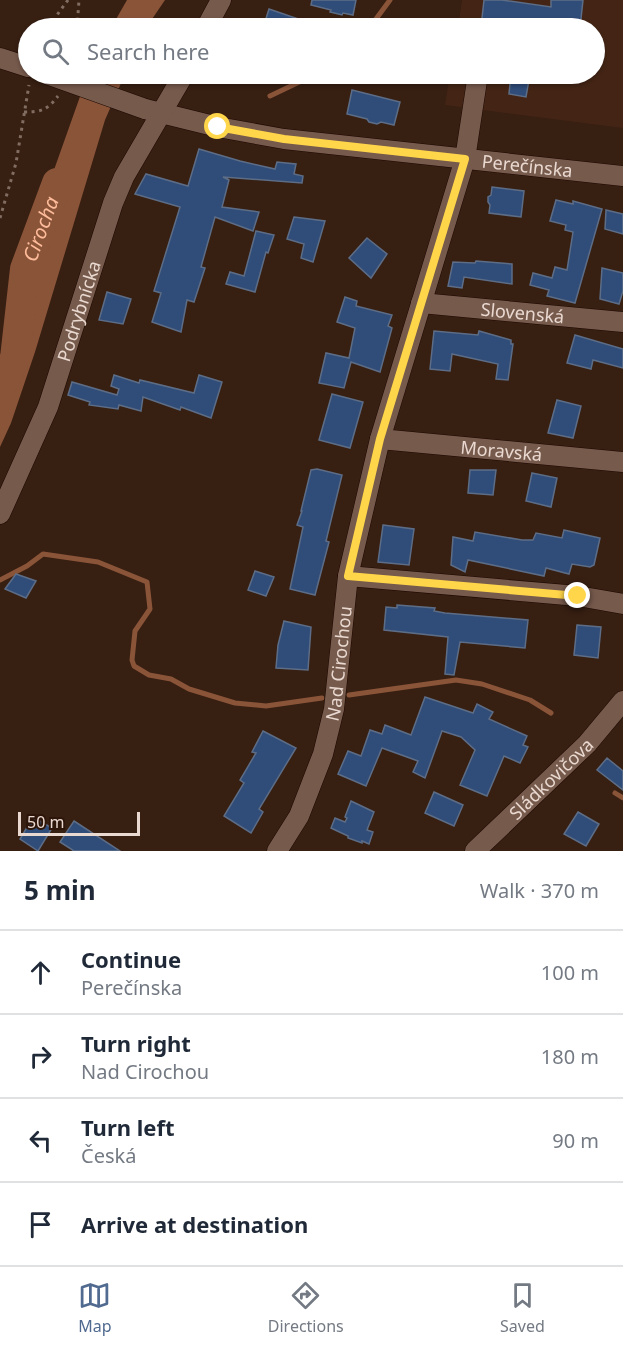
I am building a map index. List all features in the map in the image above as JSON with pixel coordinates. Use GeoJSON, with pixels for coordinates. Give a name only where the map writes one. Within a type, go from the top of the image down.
{"type":"FeatureCollection","features":[{"type":"Feature","properties":{"kind":"street"},"geometry":{"type":"LineString","coordinates":[[211,18],[220,0]]}},
{"type":"Feature","properties":{"kind":"street","name":"Perečínska"},"geometry":{"type":"LineString","coordinates":[[0,58],[18,66]]}},
{"type":"Feature","properties":{"kind":"street","name":"Perečínska"},"geometry":{"type":"LineString","coordinates":[[67,84],[153,111],[218,127],[284,139],[623,176]]}},
{"type":"Feature","properties":{"kind":"street","name":"Podrybnícka"},"geometry":{"type":"LineString","coordinates":[[0,514],[48,406],[113,203],[153,111],[176,84]]}},
{"type":"Feature","properties":{"kind":"street","name":"Nad Cirochou"},"geometry":{"type":"LineString","coordinates":[[277,851],[299,816],[323,754],[334,709],[348,576],[380,439],[465,159],[476,84]]}},
{"type":"Feature","properties":{"kind":"street","name":"Slovenská"},"geometry":{"type":"LineString","coordinates":[[421,303],[623,322]]}},
{"type":"Feature","properties":{"kind":"street","name":"Moravská"},"geometry":{"type":"LineString","coordinates":[[380,439],[623,462]]}},
{"type":"Feature","properties":{"kind":"street"},"geometry":{"type":"LineString","coordinates":[[348,576],[578,596],[623,604]]}},
{"type":"Feature","properties":{"kind":"street","name":"Sládkovičova"},"geometry":{"type":"LineString","coordinates":[[487,848],[587,744],[623,701]]}},
{"type":"Feature","properties":{"kind":"path"},"geometry":{"type":"LineString","coordinates":[[56,18],[68,0]]}},
{"type":"Feature","properties":{"kind":"path"},"geometry":{"type":"LineString","coordinates":[[78,18],[79,0]]}},
{"type":"Feature","properties":{"kind":"path"},"geometry":{"type":"LineString","coordinates":[[0,218],[32,84]]}},
{"type":"Feature","properties":{"kind":"path"},"geometry":{"type":"LineString","coordinates":[[24,112],[36,112],[48,108],[60,89]]}},
{"type":"Feature","properties":{"kind":"shaded area"},"geometry":{"type":"Polygon","coordinates":[[[127,0],[165,0],[153,18],[117,18],[127,0]]]}},
{"type":"Feature","properties":{"kind":"shaded area"},"geometry":{"type":"Polygon","coordinates":[[[462,0],[623,0],[623,128],[445,105],[448,84],[605,84],[605,18],[459,18],[462,0]]]}},
{"type":"Feature","properties":{"kind":"shaded area"},"geometry":{"type":"Polygon","coordinates":[[[84,84],[121,84],[105,120],[35,352],[11,423],[0,447],[0,358],[34,257],[55,167],[84,84]]]}},
{"type":"Feature","properties":{"kind":"building"},"geometry":{"type":"Polygon","coordinates":[[[312,0],[356,0],[353,15],[343,13],[342,15],[311,5],[312,0]]]}},
{"type":"Feature","properties":{"kind":"building"},"geometry":{"type":"Polygon","coordinates":[[[484,0],[502,0],[551,7],[551,0],[583,0],[581,18],[482,18],[484,0]]]}},
{"type":"Feature","properties":{"kind":"building"},"geometry":{"type":"Polygon","coordinates":[[[269,9],[295,18],[266,18],[269,9]]]}},
{"type":"Feature","properties":{"kind":"building"},"geometry":{"type":"Polygon","coordinates":[[[510,84],[528,84],[526,97],[509,94],[510,84]]]}},
{"type":"Feature","properties":{"kind":"building"},"geometry":{"type":"Polygon","coordinates":[[[352,90],[400,102],[394,125],[381,122],[377,124],[347,114],[352,90]]]}},
{"type":"Feature","properties":{"kind":"building"},"geometry":{"type":"Polygon","coordinates":[[[199,149],[275,169],[277,162],[296,164],[294,174],[303,176],[302,183],[223,177],[229,180],[222,207],[259,212],[253,231],[215,217],[201,267],[205,268],[194,302],[187,300],[181,332],[152,322],[161,293],[154,291],[180,207],[135,194],[146,174],[188,186],[199,149]]]}},
{"type":"Feature","properties":{"kind":"building"},"geometry":{"type":"Polygon","coordinates":[[[492,187],[524,191],[521,217],[489,213],[488,197],[491,195],[492,187]]]}},
{"type":"Feature","properties":{"kind":"building"},"geometry":{"type":"Polygon","coordinates":[[[556,200],[573,204],[573,201],[602,209],[575,303],[547,296],[549,290],[530,285],[533,273],[552,278],[555,267],[567,270],[573,232],[565,230],[566,225],[550,221],[556,200]]]}},
{"type":"Feature","properties":{"kind":"building"},"geometry":{"type":"Polygon","coordinates":[[[606,210],[623,214],[623,234],[605,229],[606,210]]]}},
{"type":"Feature","properties":{"kind":"building"},"geometry":{"type":"Polygon","coordinates":[[[294,217],[325,221],[313,262],[301,258],[304,244],[287,239],[294,217]]]}},
{"type":"Feature","properties":{"kind":"building"},"geometry":{"type":"Polygon","coordinates":[[[256,231],[274,235],[268,253],[266,252],[255,292],[226,284],[230,272],[244,276],[256,231]]]}},
{"type":"Feature","properties":{"kind":"building"},"geometry":{"type":"Polygon","coordinates":[[[367,238],[387,254],[371,278],[349,258],[367,238]]]}},
{"type":"Feature","properties":{"kind":"building"},"geometry":{"type":"Polygon","coordinates":[[[476,261],[512,264],[512,284],[464,277],[462,288],[448,286],[453,262],[475,263],[476,261]]]}},
{"type":"Feature","properties":{"kind":"building"},"geometry":{"type":"Polygon","coordinates":[[[602,268],[623,273],[623,291],[619,304],[600,299],[602,268]]]}},
{"type":"Feature","properties":{"kind":"building"},"geometry":{"type":"Polygon","coordinates":[[[107,292],[131,299],[123,324],[99,320],[107,292]]]}},
{"type":"Feature","properties":{"kind":"building"},"geometry":{"type":"Polygon","coordinates":[[[345,297],[357,301],[356,306],[392,315],[388,326],[392,328],[380,372],[351,362],[344,388],[319,383],[326,353],[349,358],[355,328],[337,322],[345,297]]]}},
{"type":"Feature","properties":{"kind":"building"},"geometry":{"type":"Polygon","coordinates":[[[434,331],[478,335],[479,331],[511,340],[513,344],[508,380],[496,379],[498,364],[452,354],[450,371],[430,369],[434,331]]]}},
{"type":"Feature","properties":{"kind":"building"},"geometry":{"type":"Polygon","coordinates":[[[575,335],[623,349],[623,368],[593,360],[591,369],[567,363],[575,335]]]}},
{"type":"Feature","properties":{"kind":"building"},"geometry":{"type":"Polygon","coordinates":[[[114,375],[139,383],[140,380],[194,393],[199,375],[222,382],[211,418],[143,397],[141,411],[119,405],[118,409],[89,405],[90,402],[68,395],[72,382],[117,395],[119,389],[111,386],[114,375]]]}},
{"type":"Feature","properties":{"kind":"building"},"geometry":{"type":"Polygon","coordinates":[[[332,394],[363,402],[350,448],[319,440],[332,394]]]}},
{"type":"Feature","properties":{"kind":"building"},"geometry":{"type":"Polygon","coordinates":[[[557,400],[581,406],[573,438],[548,433],[557,400]]]}},
{"type":"Feature","properties":{"kind":"building"},"geometry":{"type":"Polygon","coordinates":[[[317,469],[342,475],[326,541],[329,542],[315,595],[290,589],[303,527],[297,525],[311,470],[317,469]]]}},
{"type":"Feature","properties":{"kind":"building"},"geometry":{"type":"Polygon","coordinates":[[[470,470],[496,470],[493,495],[468,493],[470,470]]]}},
{"type":"Feature","properties":{"kind":"building"},"geometry":{"type":"Polygon","coordinates":[[[532,473],[557,478],[551,507],[526,501],[532,473]]]}},
{"type":"Feature","properties":{"kind":"building"},"geometry":{"type":"Polygon","coordinates":[[[383,525],[414,529],[409,565],[378,562],[383,525]]]}},
{"type":"Feature","properties":{"kind":"building"},"geometry":{"type":"Polygon","coordinates":[[[564,530],[600,538],[594,565],[590,567],[572,564],[569,574],[546,568],[544,576],[468,560],[465,572],[451,565],[453,537],[473,541],[475,532],[533,540],[536,533],[562,538],[564,530]]]}},
{"type":"Feature","properties":{"kind":"building"},"geometry":{"type":"Polygon","coordinates":[[[255,571],[274,577],[266,596],[248,590],[255,571]]]}},
{"type":"Feature","properties":{"kind":"building"},"geometry":{"type":"Polygon","coordinates":[[[16,574],[36,581],[26,598],[5,589],[16,574]]]}},
{"type":"Feature","properties":{"kind":"building"},"geometry":{"type":"Polygon","coordinates":[[[397,605],[435,608],[434,611],[445,613],[528,620],[525,648],[460,642],[454,675],[445,674],[448,637],[384,630],[386,607],[397,608],[397,605]]]}},
{"type":"Feature","properties":{"kind":"building"},"geometry":{"type":"Polygon","coordinates":[[[284,621],[311,627],[308,670],[276,668],[278,645],[284,621]]]}},
{"type":"Feature","properties":{"kind":"building"},"geometry":{"type":"Polygon","coordinates":[[[577,625],[601,627],[598,658],[574,655],[577,625]]]}},
{"type":"Feature","properties":{"kind":"building"},"geometry":{"type":"Polygon","coordinates":[[[425,697],[473,713],[477,704],[493,712],[489,719],[527,736],[523,745],[528,747],[520,763],[504,756],[487,796],[460,785],[475,750],[461,737],[442,731],[425,778],[413,772],[418,761],[382,748],[366,786],[338,774],[348,751],[361,756],[370,730],[382,734],[385,725],[411,735],[425,697]]]}},
{"type":"Feature","properties":{"kind":"building"},"geometry":{"type":"Polygon","coordinates":[[[263,731],[296,748],[259,809],[263,812],[251,833],[224,816],[244,783],[240,780],[256,753],[252,752],[263,731]]]}},
{"type":"Feature","properties":{"kind":"building"},"geometry":{"type":"Polygon","coordinates":[[[607,758],[623,771],[623,790],[597,770],[607,758]]]}},
{"type":"Feature","properties":{"kind":"building"},"geometry":{"type":"Polygon","coordinates":[[[434,792],[463,805],[454,826],[425,813],[434,792]]]}},
{"type":"Feature","properties":{"kind":"building"},"geometry":{"type":"Polygon","coordinates":[[[351,801],[374,812],[367,830],[373,832],[369,844],[348,838],[331,828],[335,818],[345,822],[351,801]]]}},
{"type":"Feature","properties":{"kind":"building"},"geometry":{"type":"Polygon","coordinates":[[[578,812],[599,824],[586,846],[564,834],[578,812]]]}},
{"type":"Feature","properties":{"kind":"building"},"geometry":{"type":"Polygon","coordinates":[[[33,817],[52,828],[38,851],[20,839],[33,817]]]}},
{"type":"Feature","properties":{"kind":"building"},"geometry":{"type":"Polygon","coordinates":[[[74,821],[120,851],[74,851],[60,842],[74,821]]]}},
{"type":"Feature","properties":{"kind":"waterway"},"geometry":{"type":"LineString","coordinates":[[377,18],[390,0]]}},
{"type":"Feature","properties":{"kind":"waterway"},"geometry":{"type":"LineString","coordinates":[[270,96],[295,84]]}},
{"type":"Feature","properties":{"kind":"waterway","name":"Cirocha"},"geometry":{"type":"LineString","coordinates":[[0,388],[15,358],[25,269],[57,183]]}},
{"type":"Feature","properties":{"kind":"waterway"},"geometry":{"type":"LineString","coordinates":[[0,580],[27,566],[43,554],[98,562],[147,582],[150,609],[135,631],[132,660],[134,666],[149,675],[171,679],[189,689],[235,703],[266,706],[322,698]]}},
{"type":"Feature","properties":{"kind":"waterway"},"geometry":{"type":"LineString","coordinates":[[349,695],[456,680],[482,684],[530,700],[551,713]]}},
{"type":"Feature","properties":{"kind":"waterway"},"geometry":{"type":"LineString","coordinates":[[615,793],[623,798]]}},
{"type":"Feature","properties":{"kind":"route"},"geometry":{"type":"LineString","coordinates":[[218,127],[284,139],[465,159],[380,439],[348,576],[578,596]]}}]}
